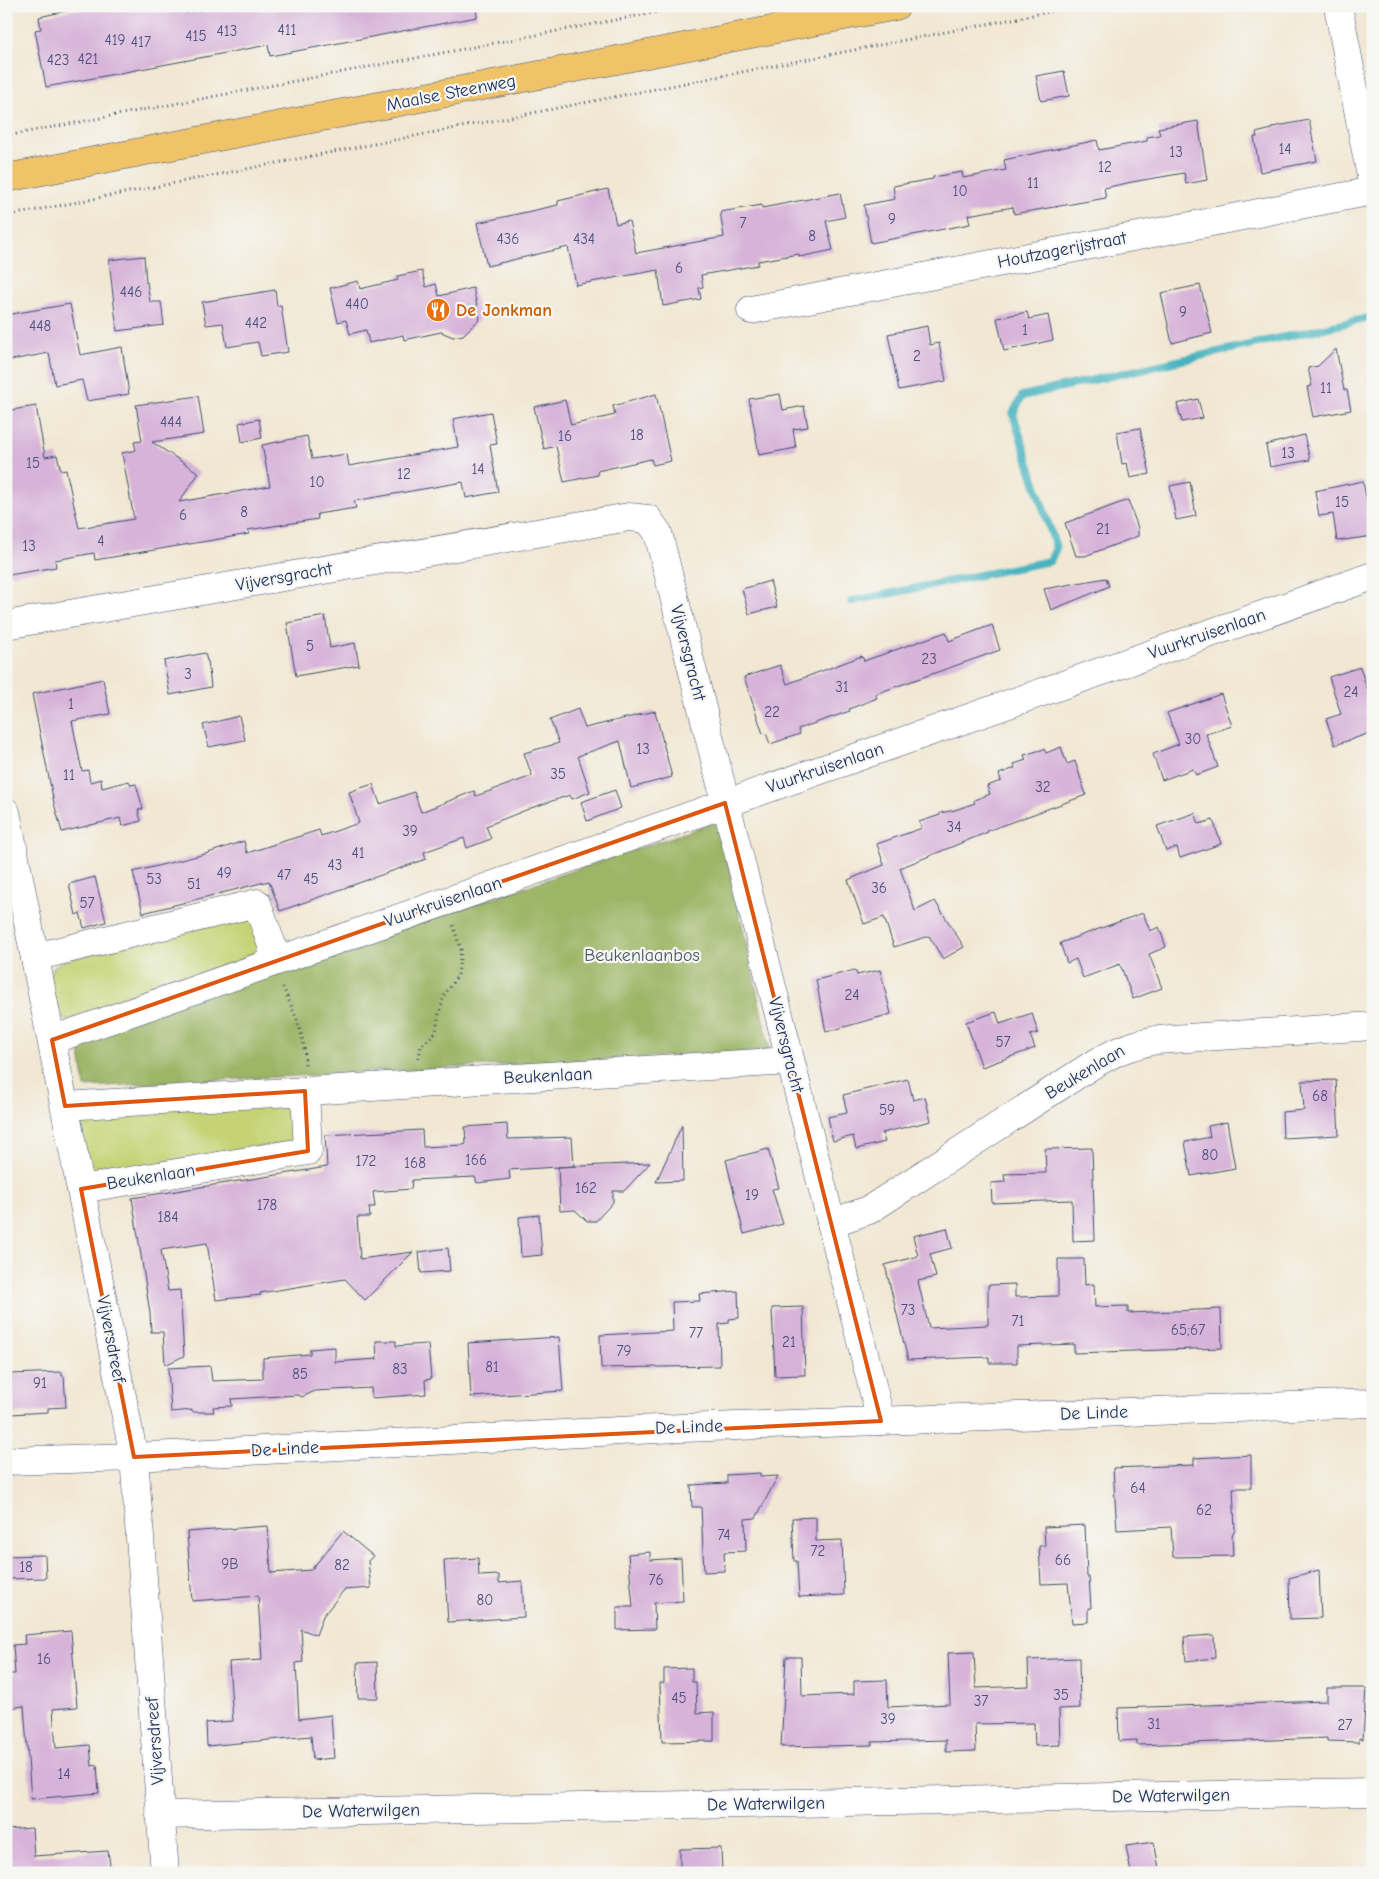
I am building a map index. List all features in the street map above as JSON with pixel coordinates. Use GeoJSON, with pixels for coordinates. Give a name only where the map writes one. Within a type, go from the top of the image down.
{"type":"FeatureCollection","features":[{"type":"Feature","properties":{"kind":"main road","name":"Maalse Steenweg"},"geometry":{"type":"LineString","coordinates":[[6,178],[823,13],[896,6]]}},
{"type":"Feature","properties":{"kind":"street"},"geometry":{"type":"LineString","coordinates":[[1338,6],[1373,187]]}},
{"type":"Feature","properties":{"kind":"street","name":"Houtzagerijstraat"},"geometry":{"type":"LineString","coordinates":[[751,310],[1373,191]]}},
{"type":"Feature","properties":{"kind":"street","name":"Vijversgracht"},"geometry":{"type":"LineString","coordinates":[[6,624],[629,517],[648,519],[658,533],[881,1421]]}},
{"type":"Feature","properties":{"kind":"street","name":"Vuurkruisenlaan"},"geometry":{"type":"LineString","coordinates":[[52,1040],[1373,576]]}},
{"type":"Feature","properties":{"kind":"street","name":"Vijversdreef"},"geometry":{"type":"LineString","coordinates":[[6,812],[134,1457],[165,1873]]}},
{"type":"Feature","properties":{"kind":"street"},"geometry":{"type":"LineString","coordinates":[[35,957],[257,903],[277,960]]}},
{"type":"Feature","properties":{"kind":"street","name":"Beukenlaan"},"geometry":{"type":"LineString","coordinates":[[831,1223],[868,1210],[1089,1067],[1132,1045],[1156,1040],[1373,1026]]}},
{"type":"Feature","properties":{"kind":"street","name":"Beukenlaan"},"geometry":{"type":"LineString","coordinates":[[65,1106],[790,1061]]}},
{"type":"Feature","properties":{"kind":"street","name":"Beukenlaan"},"geometry":{"type":"LineString","coordinates":[[81,1189],[308,1151],[305,1090]]}},
{"type":"Feature","properties":{"kind":"street","name":"De Linde"},"geometry":{"type":"LineString","coordinates":[[6,1461],[134,1457],[656,1429],[1373,1403]]}},
{"type":"Feature","properties":{"kind":"street","name":"De Waterwilgen"},"geometry":{"type":"LineString","coordinates":[[160,1815],[1373,1792]]}},
{"type":"Feature","properties":{"kind":"path"},"geometry":{"type":"LineString","coordinates":[[6,136],[689,6]]}},
{"type":"Feature","properties":{"kind":"path"},"geometry":{"type":"LineString","coordinates":[[6,216],[1079,6]]}},
{"type":"Feature","properties":{"kind":"path"},"geometry":{"type":"LineString","coordinates":[[416,1084],[421,1046],[436,1032],[444,996],[458,975],[461,950],[442,902]]}},
{"type":"Feature","properties":{"kind":"path"},"geometry":{"type":"LineString","coordinates":[[277,960],[280,981],[295,1013],[306,1049],[305,1090]]}},
{"type":"Feature","properties":{"kind":"highlighted area"},"geometry":{"type":"Polygon","coordinates":[[[725,803],[881,1421],[134,1457],[81,1189],[308,1151],[305,1091],[65,1106],[52,1040],[725,803]]]}},
{"type":"Feature","properties":{"kind":"green space","name":"Beukenlaanbos"},"geometry":{"type":"Polygon","coordinates":[[[719,821],[770,1051],[85,1087],[78,1039],[719,821]]]}},
{"type":"Feature","properties":{"kind":"green space"},"geometry":{"type":"Polygon","coordinates":[[[244,917],[252,919],[257,924],[260,957],[67,1021],[59,1016],[47,980],[53,968],[62,961],[244,917]]]}},
{"type":"Feature","properties":{"kind":"green space"},"geometry":{"type":"Polygon","coordinates":[[[290,1103],[295,1107],[296,1136],[290,1142],[96,1174],[89,1168],[80,1124],[89,1113],[290,1103]]]}},
{"type":"Feature","properties":{"kind":"building"},"geometry":{"type":"Polygon","coordinates":[[[89,6],[184,6],[186,13],[223,6],[476,6],[477,17],[270,56],[268,45],[46,87],[35,30],[41,29],[39,17],[89,6]]]}},
{"type":"Feature","properties":{"kind":"building"},"geometry":{"type":"Polygon","coordinates":[[[1064,71],[1069,96],[1041,101],[1036,76],[1064,71]]]}},
{"type":"Feature","properties":{"kind":"building"},"geometry":{"type":"Polygon","coordinates":[[[1309,120],[1317,161],[1260,172],[1254,137],[1257,137],[1256,133],[1272,129],[1272,127],[1309,120]]]}},
{"type":"Feature","properties":{"kind":"building"},"geometry":{"type":"Polygon","coordinates":[[[1198,121],[1207,180],[1186,184],[1184,173],[1132,182],[1104,188],[1106,198],[1014,214],[1013,207],[968,215],[970,224],[871,243],[864,205],[895,199],[893,186],[962,172],[963,178],[1006,170],[1004,160],[1097,140],[1099,150],[1147,141],[1147,137],[1160,135],[1158,128],[1198,121]]]}},
{"type":"Feature","properties":{"kind":"building"},"geometry":{"type":"Polygon","coordinates":[[[608,189],[616,224],[629,221],[636,253],[724,237],[720,212],[762,205],[762,208],[840,193],[845,217],[826,221],[833,250],[799,257],[799,254],[758,261],[758,265],[701,275],[703,287],[699,288],[701,299],[663,306],[658,270],[575,285],[568,247],[487,266],[477,223],[558,205],[558,201],[608,189]]]}},
{"type":"Feature","properties":{"kind":"building"},"geometry":{"type":"Polygon","coordinates":[[[144,256],[146,283],[150,302],[161,302],[164,325],[117,331],[109,260],[144,256]]]}},
{"type":"Feature","properties":{"kind":"building"},"geometry":{"type":"Polygon","coordinates":[[[422,271],[426,287],[436,284],[439,296],[473,288],[480,319],[463,335],[453,337],[441,332],[404,340],[403,335],[369,343],[366,330],[350,334],[346,320],[338,322],[330,288],[358,281],[360,289],[398,280],[397,276],[422,271]]]}},
{"type":"Feature","properties":{"kind":"building"},"geometry":{"type":"Polygon","coordinates":[[[1200,285],[1212,333],[1172,343],[1161,293],[1200,285]]]}},
{"type":"Feature","properties":{"kind":"building"},"geometry":{"type":"Polygon","coordinates":[[[275,290],[277,306],[281,305],[288,352],[261,356],[258,342],[227,347],[223,323],[206,325],[202,302],[275,290]]]}},
{"type":"Feature","properties":{"kind":"building"},"geometry":{"type":"Polygon","coordinates":[[[70,304],[80,355],[122,347],[129,394],[87,401],[82,380],[55,385],[49,353],[6,361],[6,315],[70,304]]]}},
{"type":"Feature","properties":{"kind":"building"},"geometry":{"type":"Polygon","coordinates":[[[1027,312],[1029,319],[1048,315],[1053,340],[1004,351],[997,318],[1027,312]]]}},
{"type":"Feature","properties":{"kind":"building"},"geometry":{"type":"Polygon","coordinates":[[[927,326],[930,345],[939,343],[946,381],[899,390],[888,334],[927,326]]]}},
{"type":"Feature","properties":{"kind":"building"},"geometry":{"type":"Polygon","coordinates":[[[1336,349],[1344,390],[1347,390],[1351,410],[1313,417],[1307,387],[1312,386],[1308,368],[1318,366],[1336,349]]]}},
{"type":"Feature","properties":{"kind":"building"},"geometry":{"type":"Polygon","coordinates":[[[656,394],[671,461],[653,465],[651,459],[597,471],[598,475],[564,482],[556,446],[544,449],[534,407],[565,400],[571,425],[615,415],[613,406],[656,394]]]}},
{"type":"Feature","properties":{"kind":"building"},"geometry":{"type":"Polygon","coordinates":[[[780,394],[783,410],[804,406],[808,427],[793,429],[796,448],[759,455],[749,399],[780,394]]]}},
{"type":"Feature","properties":{"kind":"building"},"geometry":{"type":"Polygon","coordinates":[[[198,396],[204,434],[152,442],[199,473],[179,502],[270,486],[262,445],[307,436],[312,459],[347,454],[349,466],[458,447],[453,419],[491,412],[497,444],[490,445],[498,492],[466,498],[463,482],[354,501],[356,508],[317,514],[318,519],[248,530],[249,534],[95,560],[94,553],[55,560],[56,567],[9,575],[6,560],[6,411],[36,406],[45,457],[57,455],[61,471],[66,470],[79,528],[134,519],[122,453],[136,450],[134,442],[142,441],[136,405],[198,396]]]}},
{"type":"Feature","properties":{"kind":"building"},"geometry":{"type":"Polygon","coordinates":[[[1198,399],[1203,418],[1182,422],[1177,404],[1198,399]]]}},
{"type":"Feature","properties":{"kind":"building"},"geometry":{"type":"Polygon","coordinates":[[[259,419],[262,438],[242,442],[239,423],[259,419]]]}},
{"type":"Feature","properties":{"kind":"building"},"geometry":{"type":"Polygon","coordinates":[[[1140,428],[1150,474],[1130,478],[1127,463],[1122,464],[1117,432],[1140,428]]]}},
{"type":"Feature","properties":{"kind":"building"},"geometry":{"type":"Polygon","coordinates":[[[1304,435],[1310,460],[1270,467],[1266,445],[1304,435]]]}},
{"type":"Feature","properties":{"kind":"building"},"geometry":{"type":"Polygon","coordinates":[[[1363,481],[1373,536],[1337,541],[1333,514],[1319,516],[1315,491],[1363,481]]]}},
{"type":"Feature","properties":{"kind":"building"},"geometry":{"type":"Polygon","coordinates":[[[1190,482],[1196,516],[1176,520],[1170,486],[1190,482]]]}},
{"type":"Feature","properties":{"kind":"building"},"geometry":{"type":"Polygon","coordinates":[[[1128,500],[1138,528],[1138,536],[1085,556],[1076,556],[1065,523],[1128,500]]]}},
{"type":"Feature","properties":{"kind":"building"},"geometry":{"type":"Polygon","coordinates":[[[1106,578],[1109,586],[1051,610],[1044,589],[1106,578]]]}},
{"type":"Feature","properties":{"kind":"building"},"geometry":{"type":"Polygon","coordinates":[[[770,581],[777,607],[749,614],[742,589],[770,581]]]}},
{"type":"Feature","properties":{"kind":"building"},"geometry":{"type":"Polygon","coordinates":[[[325,616],[330,648],[355,643],[359,665],[296,676],[287,623],[325,616]]]}},
{"type":"Feature","properties":{"kind":"building"},"geometry":{"type":"Polygon","coordinates":[[[992,625],[1000,650],[875,694],[877,698],[849,709],[850,711],[798,729],[800,734],[770,744],[766,733],[763,734],[744,677],[780,665],[787,684],[862,656],[864,661],[946,632],[949,641],[992,625]]]}},
{"type":"Feature","properties":{"kind":"building"},"geometry":{"type":"Polygon","coordinates":[[[205,653],[208,661],[211,687],[170,695],[164,661],[205,653]]]}},
{"type":"Feature","properties":{"kind":"building"},"geometry":{"type":"Polygon","coordinates":[[[1360,667],[1373,707],[1373,732],[1335,745],[1326,719],[1341,714],[1329,677],[1360,667]]]}},
{"type":"Feature","properties":{"kind":"building"},"geometry":{"type":"Polygon","coordinates":[[[103,679],[110,714],[72,721],[82,771],[88,770],[90,782],[101,779],[102,788],[129,781],[131,785],[136,784],[143,809],[138,810],[141,821],[122,826],[120,818],[62,832],[54,803],[32,694],[103,679]]]}},
{"type":"Feature","properties":{"kind":"building"},"geometry":{"type":"Polygon","coordinates":[[[1221,694],[1232,726],[1206,734],[1218,767],[1196,775],[1193,769],[1162,780],[1153,754],[1179,744],[1167,713],[1221,694]]]}},
{"type":"Feature","properties":{"kind":"building"},"geometry":{"type":"Polygon","coordinates":[[[578,709],[585,728],[655,711],[672,777],[631,788],[620,741],[578,756],[590,792],[572,799],[570,795],[486,826],[491,839],[467,848],[464,838],[424,852],[426,859],[280,911],[269,881],[143,913],[133,872],[205,854],[244,841],[247,853],[319,830],[321,836],[359,823],[349,792],[373,784],[380,804],[414,792],[421,812],[474,791],[476,796],[532,776],[524,753],[559,743],[550,720],[578,709]]]}},
{"type":"Feature","properties":{"kind":"building"},"geometry":{"type":"Polygon","coordinates":[[[239,716],[245,740],[209,747],[203,725],[239,716]]]}},
{"type":"Feature","properties":{"kind":"building"},"geometry":{"type":"Polygon","coordinates":[[[1061,747],[1067,764],[1075,761],[1086,795],[987,831],[900,868],[915,911],[935,901],[964,947],[943,959],[929,936],[894,947],[884,917],[864,924],[848,880],[884,865],[877,844],[922,828],[919,822],[940,815],[940,813],[975,803],[974,800],[990,794],[987,786],[1001,781],[999,774],[1015,768],[1014,764],[1026,760],[1024,755],[1044,749],[1046,753],[1061,747]]]}},
{"type":"Feature","properties":{"kind":"building"},"geometry":{"type":"Polygon","coordinates":[[[615,790],[621,808],[587,821],[581,802],[615,790]]]}},
{"type":"Feature","properties":{"kind":"building"},"geometry":{"type":"Polygon","coordinates":[[[1195,813],[1199,824],[1213,820],[1221,844],[1180,858],[1177,847],[1166,851],[1157,826],[1195,813]]]}},
{"type":"Feature","properties":{"kind":"building"},"geometry":{"type":"Polygon","coordinates":[[[95,877],[106,922],[84,928],[80,913],[76,915],[69,884],[95,877]]]}},
{"type":"Feature","properties":{"kind":"building"},"geometry":{"type":"Polygon","coordinates":[[[1143,913],[1150,931],[1159,927],[1166,947],[1149,954],[1162,988],[1133,999],[1120,964],[1083,978],[1076,959],[1067,963],[1060,943],[1143,913]]]}},
{"type":"Feature","properties":{"kind":"building"},"geometry":{"type":"Polygon","coordinates":[[[855,970],[857,975],[880,970],[891,1014],[826,1032],[816,980],[855,970]]]}},
{"type":"Feature","properties":{"kind":"building"},"geometry":{"type":"Polygon","coordinates":[[[996,1012],[1000,1024],[1032,1013],[1038,1033],[1030,1035],[1035,1048],[982,1067],[966,1022],[996,1012]]]}},
{"type":"Feature","properties":{"kind":"building"},"geometry":{"type":"Polygon","coordinates":[[[908,1079],[913,1100],[925,1097],[931,1121],[882,1133],[885,1142],[856,1149],[853,1136],[833,1141],[828,1117],[847,1113],[843,1095],[908,1079]]]}},
{"type":"Feature","properties":{"kind":"building"},"geometry":{"type":"Polygon","coordinates":[[[1336,1080],[1339,1135],[1283,1138],[1282,1112],[1304,1110],[1302,1081],[1336,1080]]]}},
{"type":"Feature","properties":{"kind":"building"},"geometry":{"type":"Polygon","coordinates":[[[1227,1122],[1235,1168],[1191,1176],[1185,1142],[1210,1137],[1208,1126],[1227,1122]]]}},
{"type":"Feature","properties":{"kind":"building"},"geometry":{"type":"Polygon","coordinates":[[[507,1124],[508,1139],[572,1137],[574,1166],[509,1170],[510,1179],[477,1183],[475,1177],[412,1180],[411,1189],[373,1192],[375,1207],[369,1207],[370,1217],[357,1217],[360,1259],[413,1252],[365,1300],[345,1279],[260,1293],[261,1295],[216,1300],[207,1243],[161,1250],[168,1291],[180,1290],[184,1356],[165,1365],[163,1332],[151,1332],[150,1313],[132,1198],[327,1167],[325,1135],[422,1130],[423,1147],[463,1145],[466,1144],[465,1127],[507,1124]]]}},
{"type":"Feature","properties":{"kind":"building"},"geometry":{"type":"Polygon","coordinates":[[[682,1125],[683,1181],[656,1182],[682,1125]]]}},
{"type":"Feature","properties":{"kind":"building"},"geometry":{"type":"Polygon","coordinates":[[[1092,1148],[1095,1240],[1073,1241],[1072,1200],[992,1203],[991,1183],[1005,1182],[1004,1174],[1046,1173],[1045,1149],[1092,1148]]]}},
{"type":"Feature","properties":{"kind":"building"},"geometry":{"type":"Polygon","coordinates":[[[768,1149],[779,1188],[772,1189],[783,1224],[744,1234],[726,1160],[768,1149]]]}},
{"type":"Feature","properties":{"kind":"building"},"geometry":{"type":"Polygon","coordinates":[[[650,1163],[624,1191],[613,1191],[613,1202],[596,1221],[587,1221],[575,1210],[560,1211],[558,1167],[650,1163]]]}},
{"type":"Feature","properties":{"kind":"building"},"geometry":{"type":"Polygon","coordinates":[[[539,1215],[542,1255],[521,1257],[519,1217],[539,1215]]]}},
{"type":"Feature","properties":{"kind":"building"},"geometry":{"type":"Polygon","coordinates":[[[947,1228],[952,1248],[930,1254],[936,1277],[918,1281],[929,1328],[988,1325],[988,1285],[1015,1284],[1015,1297],[1058,1296],[1058,1259],[1084,1259],[1085,1285],[1094,1284],[1095,1307],[1128,1306],[1128,1313],[1221,1309],[1222,1348],[1074,1353],[1074,1344],[1017,1346],[1017,1363],[989,1363],[989,1357],[908,1360],[885,1265],[918,1256],[913,1236],[947,1228]]]}},
{"type":"Feature","properties":{"kind":"building"},"geometry":{"type":"Polygon","coordinates":[[[448,1248],[450,1271],[421,1273],[419,1252],[448,1248]]]}},
{"type":"Feature","properties":{"kind":"building"},"geometry":{"type":"Polygon","coordinates":[[[738,1291],[739,1318],[729,1319],[729,1323],[719,1324],[720,1366],[601,1368],[600,1335],[673,1331],[672,1302],[700,1301],[699,1294],[738,1291]]]}},
{"type":"Feature","properties":{"kind":"building"},"geometry":{"type":"Polygon","coordinates":[[[803,1307],[805,1375],[775,1376],[772,1308],[803,1307]]]}},
{"type":"Feature","properties":{"kind":"building"},"geometry":{"type":"Polygon","coordinates":[[[559,1337],[563,1391],[471,1397],[468,1343],[559,1337]]]}},
{"type":"Feature","properties":{"kind":"building"},"geometry":{"type":"Polygon","coordinates":[[[376,1341],[396,1341],[396,1346],[428,1344],[431,1379],[425,1380],[426,1394],[372,1398],[371,1388],[315,1391],[302,1397],[298,1395],[231,1399],[232,1406],[213,1407],[214,1412],[192,1412],[192,1410],[171,1412],[168,1368],[210,1366],[212,1381],[263,1379],[263,1358],[310,1354],[310,1349],[335,1347],[335,1362],[377,1359],[376,1341]]]}},
{"type":"Feature","properties":{"kind":"building"},"geometry":{"type":"Polygon","coordinates":[[[62,1372],[62,1376],[64,1376],[66,1407],[48,1408],[48,1412],[11,1414],[11,1410],[6,1410],[6,1389],[11,1389],[11,1374],[62,1372]]]}},
{"type":"Feature","properties":{"kind":"building"},"geometry":{"type":"Polygon","coordinates":[[[1251,1455],[1251,1488],[1233,1488],[1235,1530],[1232,1536],[1233,1556],[1173,1557],[1171,1527],[1117,1530],[1113,1468],[1194,1465],[1194,1458],[1251,1455]]]}},
{"type":"Feature","properties":{"kind":"building"},"geometry":{"type":"Polygon","coordinates":[[[760,1473],[760,1477],[778,1476],[756,1518],[745,1519],[746,1551],[724,1552],[725,1571],[704,1572],[701,1507],[692,1507],[691,1485],[727,1483],[727,1475],[760,1473]]]}},
{"type":"Feature","properties":{"kind":"building"},"geometry":{"type":"Polygon","coordinates":[[[816,1517],[816,1541],[842,1540],[844,1595],[799,1597],[797,1561],[794,1561],[792,1518],[816,1517]]]}},
{"type":"Feature","properties":{"kind":"building"},"geometry":{"type":"Polygon","coordinates":[[[1085,1525],[1087,1577],[1089,1577],[1091,1608],[1088,1608],[1088,1622],[1072,1623],[1068,1583],[1041,1584],[1039,1546],[1045,1546],[1044,1527],[1085,1525]]]}},
{"type":"Feature","properties":{"kind":"building"},"geometry":{"type":"Polygon","coordinates":[[[268,1526],[271,1573],[311,1570],[343,1531],[373,1556],[368,1561],[371,1588],[344,1590],[323,1616],[316,1635],[301,1629],[303,1662],[296,1663],[299,1719],[331,1715],[334,1758],[313,1760],[311,1736],[207,1746],[206,1723],[233,1721],[229,1662],[262,1660],[258,1596],[192,1601],[187,1532],[268,1526]]]}},
{"type":"Feature","properties":{"kind":"building"},"geometry":{"type":"Polygon","coordinates":[[[650,1552],[650,1560],[681,1558],[683,1601],[654,1603],[655,1629],[617,1630],[617,1607],[633,1607],[628,1554],[650,1552]]]}},
{"type":"Feature","properties":{"kind":"building"},"geometry":{"type":"Polygon","coordinates":[[[45,1555],[46,1578],[6,1579],[6,1556],[45,1555]]]}},
{"type":"Feature","properties":{"kind":"building"},"geometry":{"type":"Polygon","coordinates":[[[478,1558],[479,1576],[499,1575],[499,1583],[522,1581],[524,1617],[448,1622],[444,1560],[478,1558]]]}},
{"type":"Feature","properties":{"kind":"building"},"geometry":{"type":"Polygon","coordinates":[[[1319,1570],[1321,1618],[1290,1619],[1289,1578],[1319,1570]]]}},
{"type":"Feature","properties":{"kind":"building"},"geometry":{"type":"Polygon","coordinates":[[[71,1631],[77,1707],[53,1709],[56,1748],[90,1745],[92,1766],[97,1765],[99,1793],[31,1799],[24,1706],[9,1708],[7,1674],[15,1674],[13,1645],[25,1644],[24,1635],[71,1631]]]}},
{"type":"Feature","properties":{"kind":"building"},"geometry":{"type":"Polygon","coordinates":[[[1214,1635],[1215,1658],[1186,1661],[1184,1637],[1214,1635]]]}},
{"type":"Feature","properties":{"kind":"building"},"geometry":{"type":"Polygon","coordinates":[[[974,1652],[976,1688],[1029,1686],[1028,1660],[1079,1658],[1080,1708],[1059,1709],[1060,1745],[1035,1746],[1034,1723],[975,1724],[976,1751],[946,1752],[946,1740],[872,1742],[872,1745],[781,1747],[786,1657],[801,1657],[802,1696],[854,1694],[854,1681],[887,1680],[888,1707],[950,1704],[948,1653],[974,1652]]]}},
{"type":"Feature","properties":{"kind":"building"},"geometry":{"type":"Polygon","coordinates":[[[377,1662],[378,1698],[358,1698],[357,1663],[377,1662]]]}},
{"type":"Feature","properties":{"kind":"building"},"geometry":{"type":"Polygon","coordinates":[[[692,1668],[692,1682],[696,1682],[697,1713],[714,1712],[714,1741],[662,1742],[660,1683],[664,1683],[664,1669],[692,1668]]]}},
{"type":"Feature","properties":{"kind":"building"},"geometry":{"type":"Polygon","coordinates":[[[1327,1688],[1366,1688],[1363,1739],[1359,1738],[1359,1742],[1327,1741],[1327,1738],[1137,1745],[1137,1740],[1119,1741],[1118,1708],[1327,1701],[1327,1688]]]}},
{"type":"Feature","properties":{"kind":"building"},"geometry":{"type":"Polygon","coordinates":[[[32,1828],[34,1856],[108,1851],[111,1872],[6,1873],[6,1830],[32,1828]]]}},
{"type":"Feature","properties":{"kind":"building"},"geometry":{"type":"Polygon","coordinates":[[[1154,1842],[1160,1873],[1131,1873],[1126,1846],[1154,1842]]]}},
{"type":"Feature","properties":{"kind":"building"},"geometry":{"type":"Polygon","coordinates":[[[721,1848],[722,1873],[680,1873],[680,1849],[721,1848]]]}},
{"type":"Feature","properties":{"kind":"waterway"},"geometry":{"type":"LineString","coordinates":[[852,601],[1050,561],[1056,548],[1013,414],[1022,396],[1373,317]]}},
{"type":"Feature","properties":{"kind":"place","name":"De Jonkman"},"geometry":{"type":"Point","coordinates":[438,310]}}]}
